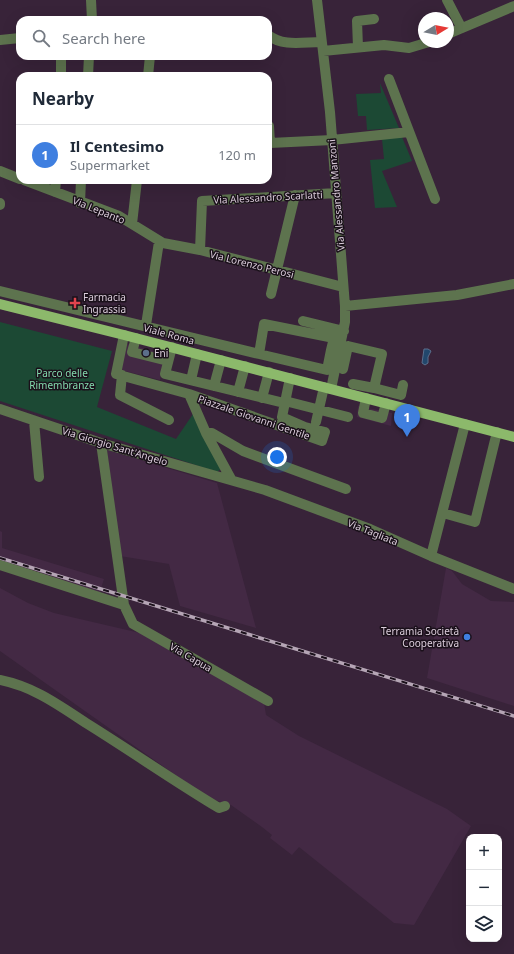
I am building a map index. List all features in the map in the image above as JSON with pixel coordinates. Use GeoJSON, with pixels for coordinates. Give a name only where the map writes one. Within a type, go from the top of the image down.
{"type":"FeatureCollection","features":[{"type":"Feature","properties":{"kind":"main road","name":"Viale Roma"},"geometry":{"type":"LineString","coordinates":[[0,304],[269,372],[514,437]]}},
{"type":"Feature","properties":{"kind":"street"},"geometry":{"type":"LineString","coordinates":[[91,0],[92,16]]}},
{"type":"Feature","properties":{"kind":"street","name":"Via Alessandro Manzoni"},"geometry":{"type":"LineString","coordinates":[[316,422],[319,409],[335,372],[335,351],[344,331],[345,306],[332,140],[317,0]]}},
{"type":"Feature","properties":{"kind":"street"},"geometry":{"type":"LineString","coordinates":[[447,0],[461,27]]}},
{"type":"Feature","properties":{"kind":"street"},"geometry":{"type":"LineString","coordinates":[[454,31],[514,6]]}},
{"type":"Feature","properties":{"kind":"street"},"geometry":{"type":"LineString","coordinates":[[358,47],[357,20],[374,19]]}},
{"type":"Feature","properties":{"kind":"street"},"geometry":{"type":"LineString","coordinates":[[0,40],[16,38]]}},
{"type":"Feature","properties":{"kind":"street"},"geometry":{"type":"LineString","coordinates":[[272,38],[284,43],[322,46],[358,47],[384,45],[409,48],[418,45]]}},
{"type":"Feature","properties":{"kind":"street"},"geometry":{"type":"LineString","coordinates":[[61,60],[61,72]]}},
{"type":"Feature","properties":{"kind":"street"},"geometry":{"type":"LineString","coordinates":[[88,72],[89,60]]}},
{"type":"Feature","properties":{"kind":"street"},"geometry":{"type":"LineString","coordinates":[[148,72],[150,60]]}},
{"type":"Feature","properties":{"kind":"street"},"geometry":{"type":"LineString","coordinates":[[388,79],[435,199]]}},
{"type":"Feature","properties":{"kind":"street"},"geometry":{"type":"LineString","coordinates":[[272,143],[332,140],[409,132]]}},
{"type":"Feature","properties":{"kind":"street"},"geometry":{"type":"LineString","coordinates":[[0,171],[16,177]]}},
{"type":"Feature","properties":{"kind":"street","name":"Via Lepanto"},"geometry":{"type":"LineString","coordinates":[[34,184],[80,203],[119,216],[159,242]]}},
{"type":"Feature","properties":{"kind":"street"},"geometry":{"type":"LineString","coordinates":[[55,192],[56,184]]}},
{"type":"Feature","properties":{"kind":"street"},"geometry":{"type":"LineString","coordinates":[[80,203],[82,184]]}},
{"type":"Feature","properties":{"kind":"street"},"geometry":{"type":"LineString","coordinates":[[132,224],[137,184]]}},
{"type":"Feature","properties":{"kind":"street","name":"Via Alessandro Scarlatti"},"geometry":{"type":"LineString","coordinates":[[200,250],[202,201],[336,193]]}},
{"type":"Feature","properties":{"kind":"street"},"geometry":{"type":"LineString","coordinates":[[271,294],[295,196]]}},
{"type":"Feature","properties":{"kind":"street"},"geometry":{"type":"LineString","coordinates":[[146,325],[159,242]]}},
{"type":"Feature","properties":{"kind":"street","name":"Via Lorenzo Perosi"},"geometry":{"type":"LineString","coordinates":[[159,242],[200,250],[343,287]]}},
{"type":"Feature","properties":{"kind":"street"},"geometry":{"type":"LineString","coordinates":[[345,306],[457,295],[514,284]]}},
{"type":"Feature","properties":{"kind":"street"},"geometry":{"type":"LineString","coordinates":[[0,291],[146,325],[260,354],[326,370],[335,351],[334,338],[264,324],[260,354]]}},
{"type":"Feature","properties":{"kind":"street"},"geometry":{"type":"LineString","coordinates":[[302,321],[344,331]]}},
{"type":"Feature","properties":{"kind":"street"},"geometry":{"type":"LineString","coordinates":[[124,335],[116,374],[189,394],[206,433],[231,479]]}},
{"type":"Feature","properties":{"kind":"street"},"geometry":{"type":"LineString","coordinates":[[132,352],[136,338]]}},
{"type":"Feature","properties":{"kind":"street"},"geometry":{"type":"LineString","coordinates":[[335,372],[342,370],[348,346],[382,354],[374,388]]}},
{"type":"Feature","properties":{"kind":"street","name":"Piazzale Giovanni Gentile"},"geometry":{"type":"LineString","coordinates":[[172,347],[165,374],[348,417]]}},
{"type":"Feature","properties":{"kind":"street"},"geometry":{"type":"LineString","coordinates":[[122,349],[168,361]]}},
{"type":"Feature","properties":{"kind":"street"},"geometry":{"type":"LineString","coordinates":[[191,380],[197,354]]}},
{"type":"Feature","properties":{"kind":"street"},"geometry":{"type":"LineString","coordinates":[[214,386],[221,360]]}},
{"type":"Feature","properties":{"kind":"street"},"geometry":{"type":"LineString","coordinates":[[238,392],[245,366]]}},
{"type":"Feature","properties":{"kind":"street"},"geometry":{"type":"LineString","coordinates":[[262,398],[269,372]]}},
{"type":"Feature","properties":{"kind":"street"},"geometry":{"type":"LineString","coordinates":[[122,375],[120,395],[169,420]]}},
{"type":"Feature","properties":{"kind":"street","name":"Piazzale Giovanni Gentile"},"geometry":{"type":"LineString","coordinates":[[189,394],[322,441],[325,432],[305,427],[282,417],[290,378]]}},
{"type":"Feature","properties":{"kind":"street"},"geometry":{"type":"LineString","coordinates":[[353,384],[401,395],[403,385]]}},
{"type":"Feature","properties":{"kind":"street"},"geometry":{"type":"LineString","coordinates":[[366,398],[363,413],[382,418],[386,403]]}},
{"type":"Feature","properties":{"kind":"street","name":"Via Giorgio Sant'Angelo"},"geometry":{"type":"LineString","coordinates":[[0,409],[101,444],[231,479]]}},
{"type":"Feature","properties":{"kind":"street"},"geometry":{"type":"LineString","coordinates":[[34,421],[39,477]]}},
{"type":"Feature","properties":{"kind":"street"},"geometry":{"type":"LineString","coordinates":[[431,556],[443,514],[464,424]]}},
{"type":"Feature","properties":{"kind":"street"},"geometry":{"type":"LineString","coordinates":[[443,514],[475,522],[497,432]]}},
{"type":"Feature","properties":{"kind":"street"},"geometry":{"type":"LineString","coordinates":[[206,433],[212,434],[243,451],[346,489]]}},
{"type":"Feature","properties":{"kind":"street","name":"Via Capua"},"geometry":{"type":"LineString","coordinates":[[101,444],[124,605],[133,624],[268,701]]}},
{"type":"Feature","properties":{"kind":"street","name":"Via Tagliata"},"geometry":{"type":"LineString","coordinates":[[231,479],[370,529],[431,556],[514,589]]}},
{"type":"Feature","properties":{"kind":"street"},"geometry":{"type":"LineString","coordinates":[[0,565],[124,605]]}},
{"type":"Feature","properties":{"kind":"street"},"geometry":{"type":"LineString","coordinates":[[0,680],[19,684],[39,693],[135,753],[186,789],[219,808],[225,806]]}},
{"type":"Feature","properties":{"kind":"shaded area"},"geometry":{"type":"Polygon","coordinates":[[[127,344],[165,354],[160,380],[121,370],[127,344]]]}},
{"type":"Feature","properties":{"kind":"shaded area"},"geometry":{"type":"Polygon","coordinates":[[[358,406],[392,413],[391,426],[357,417],[358,406]]]}},
{"type":"Feature","properties":{"kind":"shaded area"},"geometry":{"type":"Polygon","coordinates":[[[107,450],[217,483],[256,628],[180,606],[169,564],[120,556],[107,450]]]}},
{"type":"Feature","properties":{"kind":"shaded area"},"geometry":{"type":"Polygon","coordinates":[[[0,531],[2,532],[2,548],[104,579],[99,594],[0,563],[0,531]]]}},
{"type":"Feature","properties":{"kind":"shaded area"},"geometry":{"type":"Polygon","coordinates":[[[446,568],[452,571],[462,584],[491,601],[514,602],[514,706],[427,678],[446,568]]]}},
{"type":"Feature","properties":{"kind":"shaded area"},"geometry":{"type":"Polygon","coordinates":[[[0,588],[28,603],[54,613],[140,633],[264,703],[266,715],[299,736],[447,809],[471,826],[414,925],[394,923],[299,847],[292,855],[270,838],[272,835],[231,805],[208,798],[0,651],[0,588]]]}},
{"type":"Feature","properties":{"kind":"green space"},"geometry":{"type":"Polygon","coordinates":[[[380,83],[399,128],[367,130],[366,116],[358,116],[356,94],[381,93],[380,83]]]}},
{"type":"Feature","properties":{"kind":"green space"},"geometry":{"type":"Polygon","coordinates":[[[402,137],[412,161],[382,171],[397,207],[375,208],[370,160],[384,159],[382,139],[402,137]]]}},
{"type":"Feature","properties":{"kind":"green space","name":"Parco delle Rimembranze"},"geometry":{"type":"Polygon","coordinates":[[[0,322],[112,351],[97,407],[176,439],[193,414],[221,469],[217,472],[0,401],[0,322]]]}},
{"type":"Feature","properties":{"kind":"water"},"geometry":{"type":"Polygon","coordinates":[[[424,349],[431,351],[428,357],[428,363],[425,365],[422,363],[424,349]]]}},
{"type":"Feature","properties":{"kind":"railway"},"geometry":{"type":"LineString","coordinates":[[0,558],[514,716]]}},
{"type":"Feature","properties":{"kind":"place","name":"Farmacia Ingrassia"},"geometry":{"type":"Point","coordinates":[75,303]}},
{"type":"Feature","properties":{"kind":"place","name":"Eni"},"geometry":{"type":"Point","coordinates":[146,353]}},
{"type":"Feature","properties":{"kind":"place","name":"Il Centesimo"},"geometry":{"type":"Point","coordinates":[407,437]}},
{"type":"Feature","properties":{"kind":"place","name":"Terramia Società Cooperativa"},"geometry":{"type":"Point","coordinates":[467,637]}}]}
